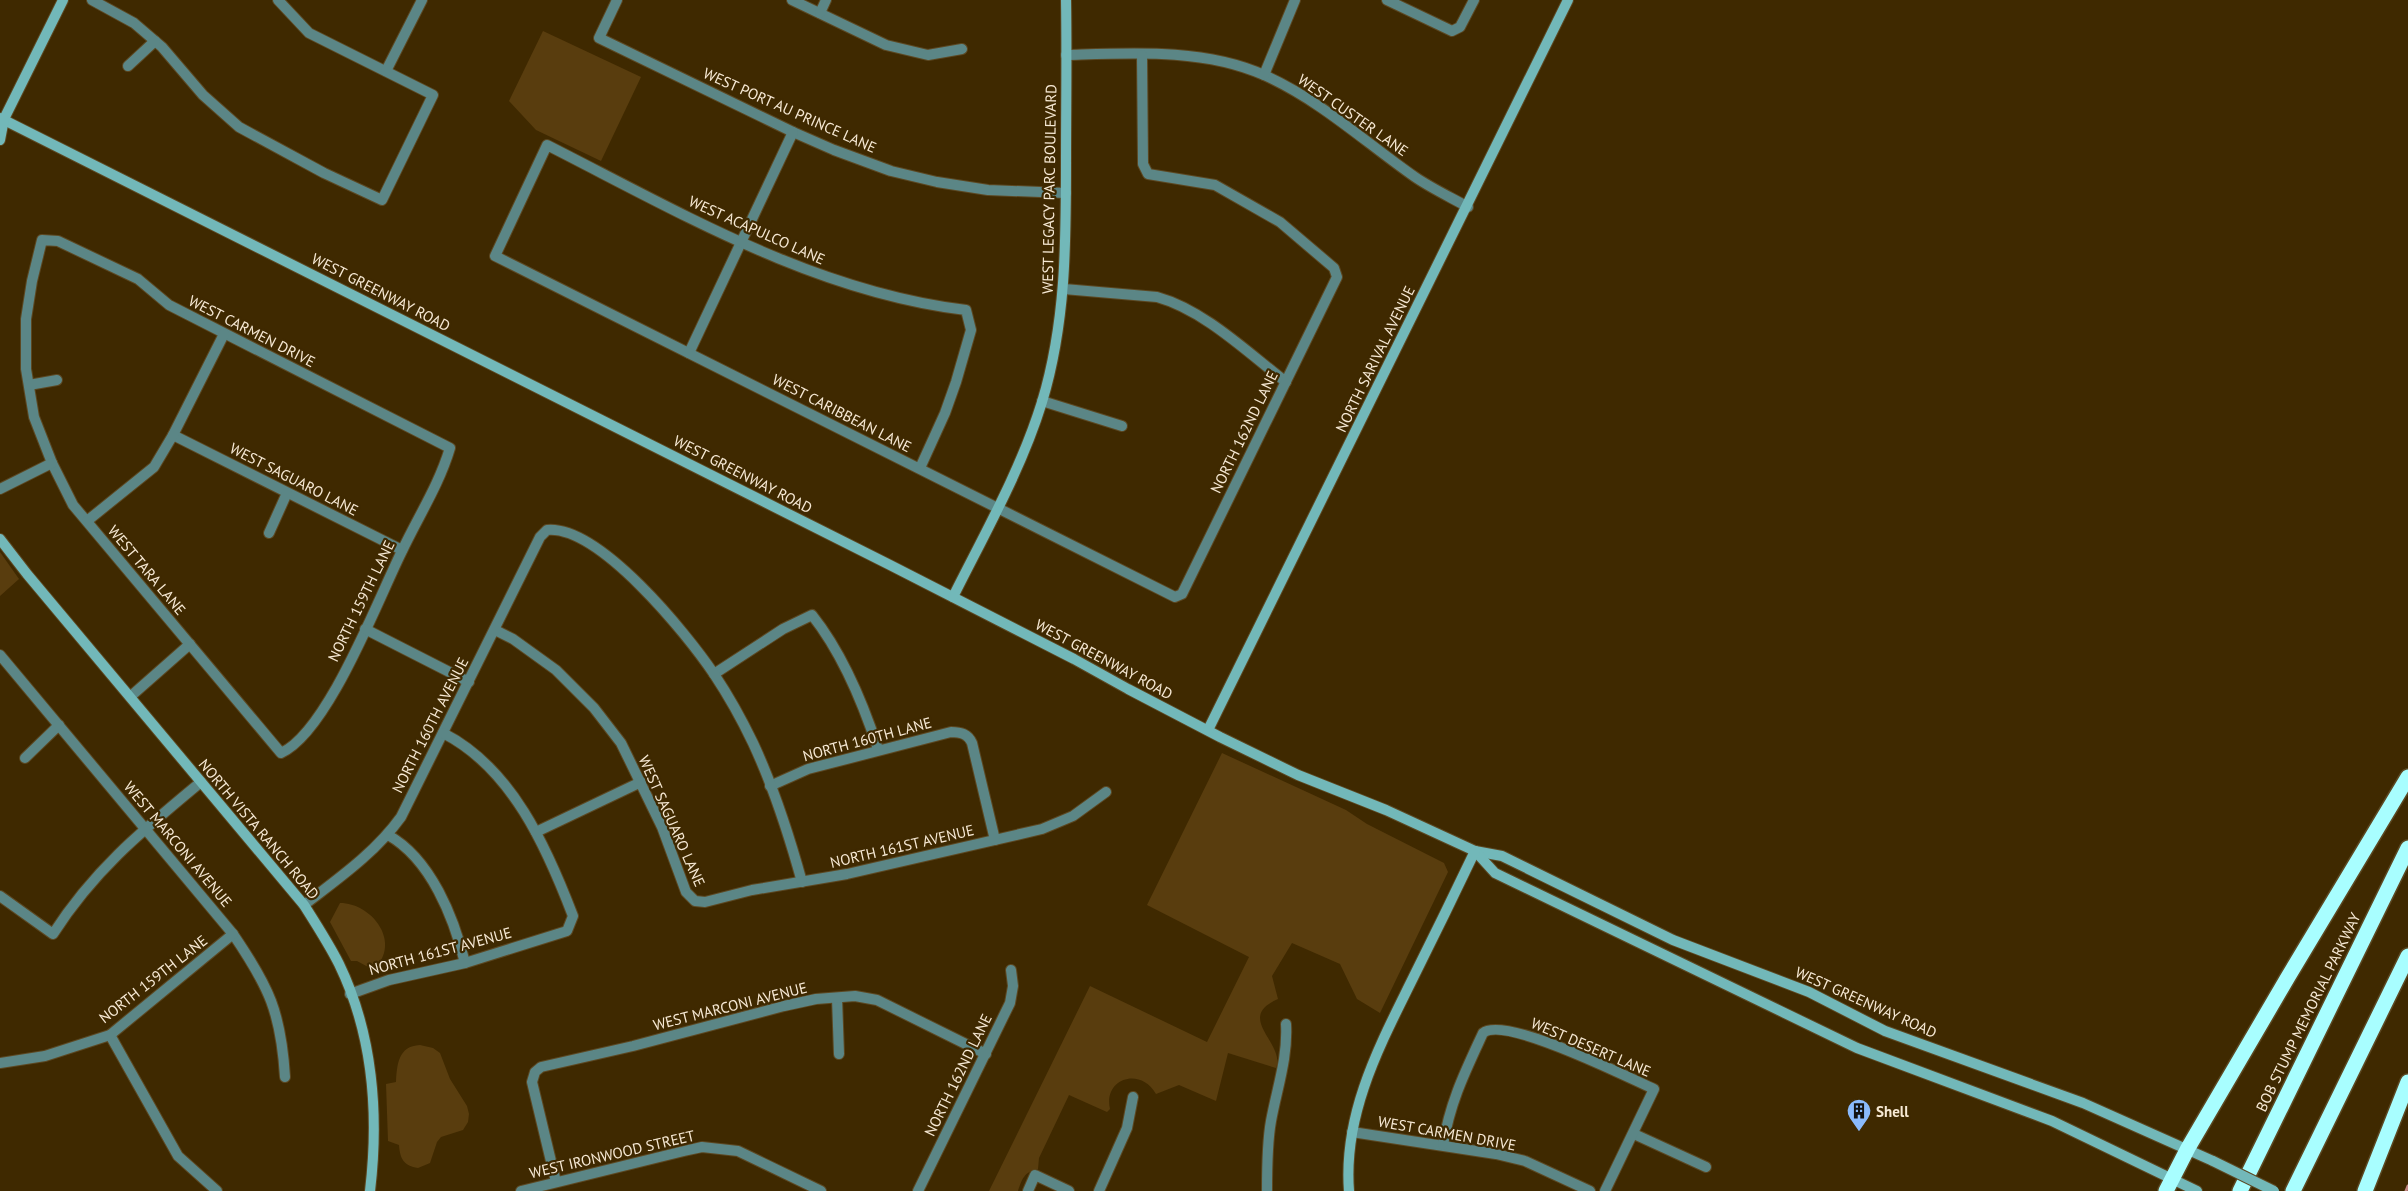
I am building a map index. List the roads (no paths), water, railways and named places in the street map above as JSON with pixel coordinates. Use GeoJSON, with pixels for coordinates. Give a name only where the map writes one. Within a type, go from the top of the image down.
{"type":"FeatureCollection","features":[{"type":"Feature","properties":{"kind":"highway"},"geometry":{"type":"LineString","coordinates":[[2169,1185],[2188,1148],[2408,777]]}},
{"type":"Feature","properties":{"kind":"highway","name":"BOB STUMP MEMORIAL PARKWAY"},"geometry":{"type":"LineString","coordinates":[[2240,1191],[2408,848]]}},
{"type":"Feature","properties":{"kind":"highway"},"geometry":{"type":"LineString","coordinates":[[2293,1191],[2408,956]]}},
{"type":"Feature","properties":{"kind":"highway"},"geometry":{"type":"LineString","coordinates":[[2365,1191],[2408,1082]]}},
{"type":"Feature","properties":{"kind":"main road"},"geometry":{"type":"LineString","coordinates":[[0,140],[1,120],[63,0]]}},
{"type":"Feature","properties":{"kind":"main road","name":"WEST LEGACY PARC BOULEVARD"},"geometry":{"type":"LineString","coordinates":[[953,597],[998,509],[1026,446],[1042,401],[1055,351],[1064,289],[1066,0]]}},
{"type":"Feature","properties":{"kind":"main road","name":"NORTH SARIVAL AVENUE"},"geometry":{"type":"LineString","coordinates":[[1208,730],[1468,207],[1568,0]]}},
{"type":"Feature","properties":{"kind":"main road","name":"WEST GREENWAY ROAD"},"geometry":{"type":"LineString","coordinates":[[1,120],[953,597],[1208,730],[1298,774],[1386,810],[1475,850],[1502,856],[1673,940],[1809,992],[1885,1031],[2084,1103],[2188,1148],[2274,1191]]}},
{"type":"Feature","properties":{"kind":"main road","name":"NORTH VISTA RANCH ROAD"},"geometry":{"type":"LineString","coordinates":[[0,539],[27,574],[304,905],[340,965],[367,1051],[374,1099],[375,1135],[370,1191]]}},
{"type":"Feature","properties":{"kind":"main road"},"geometry":{"type":"LineString","coordinates":[[1350,1191],[1349,1168],[1352,1132],[1359,1102],[1376,1053],[1475,850]]}},
{"type":"Feature","properties":{"kind":"main road","name":"WEST GREENWAY ROAD"},"geometry":{"type":"LineString","coordinates":[[1475,850],[1495,873],[1857,1048],[2052,1121],[2169,1185],[2197,1191]]}},
{"type":"Feature","properties":{"kind":"street"},"geometry":{"type":"LineString","coordinates":[[92,0],[134,23],[155,41],[204,96],[239,127],[324,173],[382,200],[433,95],[309,33],[278,0]]}},
{"type":"Feature","properties":{"kind":"street"},"geometry":{"type":"LineString","coordinates":[[386,71],[422,0]]}},
{"type":"Feature","properties":{"kind":"street","name":"WEST PORT AU PRINCE LANE"},"geometry":{"type":"LineString","coordinates":[[617,0],[599,38],[793,132],[860,160],[936,182],[988,190],[1066,192]]}},
{"type":"Feature","properties":{"kind":"street"},"geometry":{"type":"LineString","coordinates":[[792,0],[886,45],[928,55],[962,49]]}},
{"type":"Feature","properties":{"kind":"street"},"geometry":{"type":"LineString","coordinates":[[820,13],[826,0]]}},
{"type":"Feature","properties":{"kind":"street"},"geometry":{"type":"LineString","coordinates":[[1264,75],[1295,0]]}},
{"type":"Feature","properties":{"kind":"street"},"geometry":{"type":"LineString","coordinates":[[1387,0],[1442,28],[1452,31],[1460,27],[1474,0]]}},
{"type":"Feature","properties":{"kind":"street"},"geometry":{"type":"LineString","coordinates":[[128,66],[155,41]]}},
{"type":"Feature","properties":{"kind":"street","name":"WEST CUSTER LANE"},"geometry":{"type":"LineString","coordinates":[[1066,55],[1192,56],[1244,68],[1264,75],[1324,109],[1415,177],[1468,207]]}},
{"type":"Feature","properties":{"kind":"street","name":"NORTH 162ND LANE"},"geometry":{"type":"LineString","coordinates":[[1142,55],[1143,164],[1148,174],[1215,185],[1280,222],[1334,268],[1337,277],[1182,594],[1175,597]]}},
{"type":"Feature","properties":{"kind":"street"},"geometry":{"type":"LineString","coordinates":[[689,353],[793,132]]}},
{"type":"Feature","properties":{"kind":"street","name":"WEST ACAPULCO LANE"},"geometry":{"type":"LineString","coordinates":[[495,256],[547,145],[740,242],[837,281],[930,306],[966,310],[971,330],[956,382],[946,413],[920,468]]}},
{"type":"Feature","properties":{"kind":"street","name":"WEST CARMEN DRIVE"},"geometry":{"type":"LineString","coordinates":[[42,240],[58,241],[138,279],[169,305],[450,448]]}},
{"type":"Feature","properties":{"kind":"street","name":"WEST TARA LANE"},"geometry":{"type":"LineString","coordinates":[[42,240],[32,281],[26,319],[26,369],[34,417],[52,463],[73,505],[281,753]]}},
{"type":"Feature","properties":{"kind":"street","name":"WEST CARIBBEAN LANE"},"geometry":{"type":"LineString","coordinates":[[495,256],[1175,597]]}},
{"type":"Feature","properties":{"kind":"street"},"geometry":{"type":"LineString","coordinates":[[1064,289],[1157,297],[1171,301],[1197,315],[1286,382]]}},
{"type":"Feature","properties":{"kind":"street"},"geometry":{"type":"LineString","coordinates":[[87,521],[154,467],[173,435],[224,334]]}},
{"type":"Feature","properties":{"kind":"street"},"geometry":{"type":"LineString","coordinates":[[29,385],[57,380]]}},
{"type":"Feature","properties":{"kind":"street"},"geometry":{"type":"LineString","coordinates":[[1042,401],[1122,426]]}},
{"type":"Feature","properties":{"kind":"street","name":"WEST SAGUARO LANE"},"geometry":{"type":"LineString","coordinates":[[173,435],[402,550]]}},
{"type":"Feature","properties":{"kind":"street","name":"NORTH 159TH LANE"},"geometry":{"type":"LineString","coordinates":[[281,753],[293,747],[312,727],[331,698],[402,550],[444,470],[450,448]]}},
{"type":"Feature","properties":{"kind":"street"},"geometry":{"type":"LineString","coordinates":[[0,489],[52,463]]}},
{"type":"Feature","properties":{"kind":"street"},"geometry":{"type":"LineString","coordinates":[[268,532],[287,493]]}},
{"type":"Feature","properties":{"kind":"street","name":"NORTH 160TH AVENUE"},"geometry":{"type":"LineString","coordinates":[[304,905],[366,857],[388,834],[401,816],[540,538],[547,530],[558,529],[593,546],[632,576],[714,674]]}},
{"type":"Feature","properties":{"kind":"street"},"geometry":{"type":"LineString","coordinates":[[802,882],[790,838],[753,743],[714,674],[783,629],[812,615],[825,632],[859,697],[878,749]]}},
{"type":"Feature","properties":{"kind":"street"},"geometry":{"type":"LineString","coordinates":[[365,629],[468,682]]}},
{"type":"Feature","properties":{"kind":"street","name":"WEST SAGUARO LANE"},"geometry":{"type":"LineString","coordinates":[[494,630],[513,639],[556,670],[594,708],[621,743],[671,848],[686,892],[695,901]]}},
{"type":"Feature","properties":{"kind":"street"},"geometry":{"type":"LineString","coordinates":[[131,696],[190,644]]}},
{"type":"Feature","properties":{"kind":"street","name":"WEST MARCONI AVENUE"},"geometry":{"type":"LineString","coordinates":[[0,654],[233,934],[260,974],[274,1005],[282,1038],[285,1077]]}},
{"type":"Feature","properties":{"kind":"street"},"geometry":{"type":"LineString","coordinates":[[25,758],[59,725]]}},
{"type":"Feature","properties":{"kind":"street","name":"NORTH 160TH LANE"},"geometry":{"type":"LineString","coordinates":[[770,786],[808,769],[878,749],[967,730],[972,743],[995,840]]}},
{"type":"Feature","properties":{"kind":"street"},"geometry":{"type":"LineString","coordinates":[[443,733],[456,740],[477,757],[505,785],[536,832],[641,782]]}},
{"type":"Feature","properties":{"kind":"street"},"geometry":{"type":"LineString","coordinates":[[0,896],[53,934],[90,882],[124,847],[201,782]]}},
{"type":"Feature","properties":{"kind":"street","name":"NORTH 161ST AVENUE"},"geometry":{"type":"LineString","coordinates":[[695,901],[705,902],[752,890],[847,874],[1056,825],[1083,809],[1106,792]]}},
{"type":"Feature","properties":{"kind":"street","name":"NORTH 161ST AVENUE"},"geometry":{"type":"LineString","coordinates":[[350,994],[378,983],[465,963],[567,931],[573,916],[556,873],[536,832]]}},
{"type":"Feature","properties":{"kind":"street"},"geometry":{"type":"LineString","coordinates":[[388,834],[403,843],[425,871],[458,932],[465,963]]}},
{"type":"Feature","properties":{"kind":"street","name":"NORTH 159TH LANE"},"geometry":{"type":"LineString","coordinates":[[0,1064],[45,1056],[110,1035],[233,934]]}},
{"type":"Feature","properties":{"kind":"street","name":"NORTH 162ND LANE"},"geometry":{"type":"LineString","coordinates":[[918,1191],[986,1054],[1013,994],[1011,970]]}},
{"type":"Feature","properties":{"kind":"street","name":"WEST MARCONI AVENUE"},"geometry":{"type":"LineString","coordinates":[[556,1182],[532,1082],[535,1072],[541,1067],[633,1046],[741,1016],[816,999],[855,996],[877,1000],[986,1054]]}},
{"type":"Feature","properties":{"kind":"street"},"geometry":{"type":"LineString","coordinates":[[838,998],[839,1054]]}},
{"type":"Feature","properties":{"kind":"street"},"geometry":{"type":"LineString","coordinates":[[1267,1191],[1271,1122],[1284,1069],[1287,1043],[1286,1024]]}},
{"type":"Feature","properties":{"kind":"street","name":"WEST DESERT LANE"},"geometry":{"type":"LineString","coordinates":[[1443,1145],[1448,1115],[1455,1093],[1483,1032],[1488,1029],[1509,1031],[1544,1040],[1654,1089],[1634,1134]]}},
{"type":"Feature","properties":{"kind":"street"},"geometry":{"type":"LineString","coordinates":[[110,1035],[178,1156],[218,1191]]}},
{"type":"Feature","properties":{"kind":"street"},"geometry":{"type":"LineString","coordinates":[[1098,1191],[1128,1128],[1133,1097]]}},
{"type":"Feature","properties":{"kind":"street","name":"WEST CARMEN DRIVE"},"geometry":{"type":"LineString","coordinates":[[1352,1132],[1443,1145],[1525,1162],[1590,1191]]}},
{"type":"Feature","properties":{"kind":"street"},"geometry":{"type":"LineString","coordinates":[[1605,1191],[1634,1134],[1706,1167]]}},
{"type":"Feature","properties":{"kind":"street","name":"WEST IRONWOOD STREET"},"geometry":{"type":"LineString","coordinates":[[521,1191],[702,1148],[738,1151],[821,1191]]}},
{"type":"Feature","properties":{"kind":"street"},"geometry":{"type":"LineString","coordinates":[[1028,1191],[1036,1175],[1069,1191]]}},
{"type":"Feature","properties":{"kind":"waterway"},"geometry":{"type":"LineString","coordinates":[[2406,1191],[2408,1186]]}},
{"type":"Feature","properties":{"kind":"place","name":"Shell"},"geometry":{"type":"Point","coordinates":[1859,1132]}}]}
